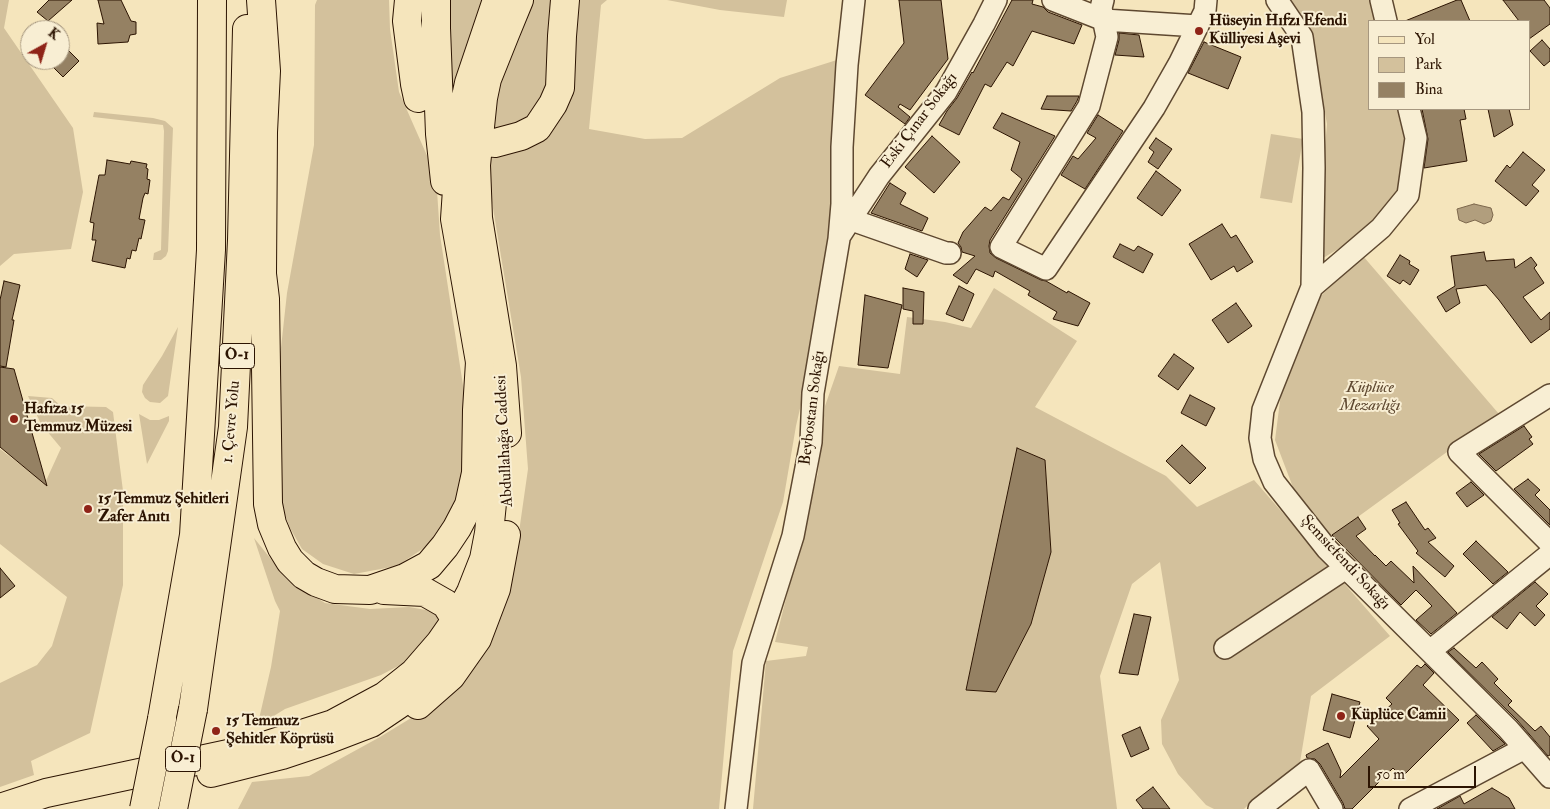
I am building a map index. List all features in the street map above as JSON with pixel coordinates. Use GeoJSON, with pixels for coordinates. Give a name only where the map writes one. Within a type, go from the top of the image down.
{"type":"FeatureCollection","features":[{"type":"Feature","properties":{"kind":"main road","name":"1. Çevre Yolu"},"geometry":{"type":"LineString","coordinates":[[144,809],[162,719],[194,535],[211,250],[212,0]]}},
{"type":"Feature","properties":{"kind":"main road","name":"1. Çevre Yolu"},"geometry":{"type":"LineString","coordinates":[[173,809],[193,709],[233,427],[242,240],[248,0]]}},
{"type":"Feature","properties":{"kind":"main road"},"geometry":{"type":"LineString","coordinates":[[56,809],[282,755],[371,723],[408,698],[445,662],[458,638],[456,620],[446,604],[424,592],[335,589],[316,582],[304,575],[290,561],[276,535],[268,504],[265,299],[262,274],[263,132],[266,71],[260,0]]}},
{"type":"Feature","properties":{"kind":"main road"},"geometry":{"type":"LineString","coordinates":[[408,0],[408,21],[418,98]]}},
{"type":"Feature","properties":{"kind":"main road"},"geometry":{"type":"LineString","coordinates":[[436,0],[440,134],[446,192],[455,220]]}},
{"type":"Feature","properties":{"kind":"main road","name":"Abdullahağa Caddesi"},"geometry":{"type":"LineString","coordinates":[[0,808],[46,794],[262,747],[333,724],[385,696],[414,673],[440,643],[456,620],[471,592],[484,559],[489,533],[494,472],[480,362],[455,220],[462,116],[469,83],[497,0]]}},
{"type":"Feature","properties":{"kind":"main road","name":"Abdullahağa Caddesi"},"geometry":{"type":"LineString","coordinates":[[211,773],[245,772],[298,762],[340,749],[376,734],[401,719],[451,676],[477,639],[496,589],[505,548],[510,504],[502,366],[478,218],[476,165],[483,98],[487,79],[519,0]]}},
{"type":"Feature","properties":{"kind":"main road"},"geometry":{"type":"LineString","coordinates":[[495,142],[521,136],[537,128],[554,104],[560,88],[565,0]]}},
{"type":"Feature","properties":{"kind":"main road"},"geometry":{"type":"LineString","coordinates":[[370,590],[406,578],[429,565],[458,528],[469,505],[476,473],[480,362]]}},
{"type":"Feature","properties":{"kind":"street","name":"Beybostanı Sokağı"},"geometry":{"type":"LineString","coordinates":[[736,809],[753,664],[793,536],[811,442],[813,393],[839,238],[842,204],[842,147],[846,65],[854,0]]}},
{"type":"Feature","properties":{"kind":"street","name":"Eski Çınar Sokağı"},"geometry":{"type":"LineString","coordinates":[[839,238],[879,176],[946,92],[996,0]]}},
{"type":"Feature","properties":{"kind":"street"},"geometry":{"type":"LineString","coordinates":[[1053,0],[1198,26]]}},
{"type":"Feature","properties":{"kind":"street"},"geometry":{"type":"LineString","coordinates":[[1104,10],[1107,37],[1089,106],[1001,248],[1046,269],[1154,108],[1198,26],[1205,11],[1206,0]]}},
{"type":"Feature","properties":{"kind":"street"},"geometry":{"type":"LineString","coordinates":[[1277,0],[1302,37],[1313,112],[1312,287]]}},
{"type":"Feature","properties":{"kind":"street"},"geometry":{"type":"LineString","coordinates":[[1381,0],[1386,20]]}},
{"type":"Feature","properties":{"kind":"street","name":"Şemsiefendi Sokağı"},"geometry":{"type":"LineString","coordinates":[[1409,110],[1416,138],[1408,195],[1381,228],[1312,287],[1263,410],[1260,438],[1264,459],[1274,482],[1327,549],[1508,729],[1550,777]]}},
{"type":"Feature","properties":{"kind":"street"},"geometry":{"type":"LineString","coordinates":[[849,220],[950,252]]}},
{"type":"Feature","properties":{"kind":"street"},"geometry":{"type":"LineString","coordinates":[[1550,395],[1459,452],[1550,543]]}},
{"type":"Feature","properties":{"kind":"street"},"geometry":{"type":"LineString","coordinates":[[1430,651],[1550,554]]}},
{"type":"Feature","properties":{"kind":"street"},"geometry":{"type":"LineString","coordinates":[[1225,648],[1346,568]]}},
{"type":"Feature","properties":{"kind":"street"},"geometry":{"type":"LineString","coordinates":[[1410,809],[1525,748]]}},
{"type":"Feature","properties":{"kind":"street"},"geometry":{"type":"LineString","coordinates":[[1259,809],[1309,770],[1332,809]]}},
{"type":"Feature","properties":{"kind":"green space"},"geometry":{"type":"Polygon","coordinates":[[[0,0],[9,0],[4,28],[20,51],[20,70],[33,70],[73,128],[83,192],[71,249],[14,254],[0,266],[0,0]]]}},
{"type":"Feature","properties":{"kind":"green space"},"geometry":{"type":"Polygon","coordinates":[[[317,0],[389,0],[390,29],[399,92],[436,176],[440,235],[464,392],[467,435],[459,495],[445,522],[427,546],[397,566],[354,574],[323,564],[302,549],[290,528],[280,501],[278,375],[287,293],[314,145],[315,5],[317,0]]]}},
{"type":"Feature","properties":{"kind":"green space"},"geometry":{"type":"Polygon","coordinates":[[[443,0],[484,0],[450,137],[443,0]]]}},
{"type":"Feature","properties":{"kind":"green space"},"geometry":{"type":"Polygon","coordinates":[[[525,0],[558,0],[553,85],[531,117],[513,129],[493,131],[496,92],[525,0]]]}},
{"type":"Feature","properties":{"kind":"green space"},"geometry":{"type":"Polygon","coordinates":[[[580,0],[607,0],[601,5],[589,129],[645,139],[682,138],[780,78],[840,59],[831,273],[796,426],[783,502],[733,651],[719,809],[238,809],[252,782],[309,776],[416,715],[502,606],[514,567],[528,469],[521,377],[486,157],[514,151],[538,141],[576,26],[580,0]]]}},
{"type":"Feature","properties":{"kind":"green space"},"geometry":{"type":"Polygon","coordinates":[[[667,0],[787,0],[784,17],[720,10],[667,0]]]}},
{"type":"Feature","properties":{"kind":"green space"},"geometry":{"type":"Polygon","coordinates":[[[1282,0],[1381,0],[1385,20],[1368,20],[1368,110],[1405,110],[1411,167],[1379,224],[1315,263],[1327,124],[1309,27],[1282,0]]]}},
{"type":"Feature","properties":{"kind":"green space"},"geometry":{"type":"Polygon","coordinates":[[[94,112],[153,118],[165,121],[173,128],[168,251],[161,260],[153,260],[154,253],[161,250],[163,125],[93,117],[94,112]]]}},
{"type":"Feature","properties":{"kind":"green space"},"geometry":{"type":"Polygon","coordinates":[[[1271,134],[1303,139],[1292,203],[1260,198],[1271,134]]]}},
{"type":"Feature","properties":{"kind":"green space","name":"Küplüce Mezarlığı"},"geometry":{"type":"Polygon","coordinates":[[[1363,256],[1499,414],[1329,538],[1294,490],[1275,440],[1284,370],[1310,306],[1363,256]]]}},
{"type":"Feature","properties":{"kind":"green space"},"geometry":{"type":"Polygon","coordinates":[[[994,288],[1077,341],[1035,407],[1166,476],[1197,507],[1254,480],[1390,636],[1311,696],[1299,768],[1256,797],[1244,809],[1214,809],[1206,805],[1178,774],[1162,744],[1161,720],[1179,680],[1160,562],[1132,584],[1100,676],[1117,809],[753,809],[766,661],[806,656],[808,647],[775,642],[818,473],[825,406],[839,366],[900,374],[907,317],[945,322],[971,328],[994,288]],[[1018,448],[966,690],[996,691],[1031,624],[1051,552],[1045,460],[1018,448]]]}},
{"type":"Feature","properties":{"kind":"green space"},"geometry":{"type":"Polygon","coordinates":[[[178,327],[168,396],[160,403],[150,402],[142,392],[143,385],[178,327]]]}},
{"type":"Feature","properties":{"kind":"green space"},"geometry":{"type":"Polygon","coordinates":[[[28,396],[52,398],[61,406],[106,407],[113,412],[123,491],[123,585],[90,733],[31,761],[34,775],[0,787],[0,683],[37,665],[52,646],[67,597],[0,544],[0,449],[45,483],[61,448],[41,424],[28,396]]]}},
{"type":"Feature","properties":{"kind":"green space"},"geometry":{"type":"Polygon","coordinates":[[[139,414],[150,420],[159,420],[169,416],[169,421],[147,464],[139,414]]]}},
{"type":"Feature","properties":{"kind":"green space"},"geometry":{"type":"Polygon","coordinates":[[[254,538],[287,579],[325,603],[370,609],[409,607],[426,610],[436,615],[439,622],[435,630],[406,662],[381,675],[285,709],[264,722],[259,719],[271,667],[280,611],[254,538]]]}},
{"type":"Feature","properties":{"kind":"shaded area"},"geometry":{"type":"Polygon","coordinates":[[[1474,204],[1491,208],[1493,215],[1491,221],[1484,224],[1475,220],[1466,223],[1459,220],[1457,209],[1474,204]]]}},
{"type":"Feature","properties":{"kind":"building"},"geometry":{"type":"Polygon","coordinates":[[[49,0],[72,0],[49,20],[37,12],[49,0]]]}},
{"type":"Feature","properties":{"kind":"building"},"geometry":{"type":"Polygon","coordinates":[[[98,0],[121,0],[131,21],[136,22],[136,34],[130,35],[128,42],[98,44],[97,23],[104,24],[98,0]]]}},
{"type":"Feature","properties":{"kind":"building"},"geometry":{"type":"Polygon","coordinates":[[[899,0],[941,0],[948,59],[910,110],[900,104],[898,107],[910,117],[905,124],[865,95],[904,43],[899,0]]]}},
{"type":"Feature","properties":{"kind":"building"},"geometry":{"type":"Polygon","coordinates":[[[1012,0],[1033,0],[1032,4],[1082,25],[1074,44],[1032,31],[1013,66],[1007,62],[991,87],[985,84],[959,135],[939,125],[973,73],[1012,0]]]}},
{"type":"Feature","properties":{"kind":"building"},"geometry":{"type":"Polygon","coordinates":[[[1461,0],[1470,20],[1407,20],[1461,0]]]}},
{"type":"Feature","properties":{"kind":"building"},"geometry":{"type":"Polygon","coordinates":[[[1503,0],[1544,0],[1550,8],[1550,24],[1530,38],[1530,20],[1518,20],[1503,0]]]}},
{"type":"Feature","properties":{"kind":"building"},"geometry":{"type":"Polygon","coordinates":[[[1119,33],[1139,35],[1144,57],[1115,55],[1119,33]]]}},
{"type":"Feature","properties":{"kind":"building"},"geometry":{"type":"Polygon","coordinates":[[[1542,40],[1550,49],[1550,61],[1544,66],[1530,51],[1542,40]]]}},
{"type":"Feature","properties":{"kind":"building"},"geometry":{"type":"Polygon","coordinates":[[[1204,42],[1241,57],[1228,89],[1188,73],[1204,42]]]}},
{"type":"Feature","properties":{"kind":"building"},"geometry":{"type":"Polygon","coordinates":[[[70,52],[79,61],[70,70],[70,52]]]}},
{"type":"Feature","properties":{"kind":"building"},"geometry":{"type":"Polygon","coordinates":[[[56,70],[70,70],[63,77],[56,70]]]}},
{"type":"Feature","properties":{"kind":"building"},"geometry":{"type":"Polygon","coordinates":[[[1047,96],[1079,96],[1071,111],[1041,109],[1047,96]]]}},
{"type":"Feature","properties":{"kind":"building"},"geometry":{"type":"Polygon","coordinates":[[[1422,110],[1464,110],[1466,119],[1460,120],[1467,161],[1424,168],[1428,139],[1422,110]]]}},
{"type":"Feature","properties":{"kind":"building"},"geometry":{"type":"Polygon","coordinates":[[[1488,110],[1509,110],[1513,125],[1494,137],[1488,110]]]}},
{"type":"Feature","properties":{"kind":"building"},"geometry":{"type":"Polygon","coordinates":[[[1002,113],[1055,136],[990,240],[990,253],[996,258],[1090,303],[1078,326],[1053,319],[1057,312],[1028,295],[1030,291],[995,271],[993,277],[976,269],[967,284],[953,275],[975,256],[962,252],[958,243],[963,232],[985,207],[991,211],[1003,197],[1009,200],[1022,179],[1011,170],[1020,142],[993,128],[1002,113]]]}},
{"type":"Feature","properties":{"kind":"building"},"geometry":{"type":"Polygon","coordinates":[[[1098,115],[1123,131],[1085,189],[1061,175],[1073,156],[1078,159],[1096,138],[1087,133],[1098,115]]]}},
{"type":"Feature","properties":{"kind":"building"},"geometry":{"type":"Polygon","coordinates":[[[932,136],[960,162],[934,193],[905,167],[932,136]]]}},
{"type":"Feature","properties":{"kind":"building"},"geometry":{"type":"Polygon","coordinates":[[[1156,138],[1172,149],[1158,169],[1148,162],[1154,152],[1149,148],[1156,138]]]}},
{"type":"Feature","properties":{"kind":"building"},"geometry":{"type":"Polygon","coordinates":[[[1523,152],[1545,170],[1532,185],[1539,191],[1526,206],[1495,181],[1507,165],[1510,168],[1523,152]]]}},
{"type":"Feature","properties":{"kind":"building"},"geometry":{"type":"Polygon","coordinates":[[[107,160],[130,164],[131,161],[147,164],[147,179],[150,180],[148,194],[145,193],[143,198],[139,219],[145,220],[141,239],[139,238],[136,251],[132,250],[130,259],[127,258],[125,268],[92,261],[96,240],[92,240],[94,223],[90,222],[99,175],[105,175],[107,160]]]}},
{"type":"Feature","properties":{"kind":"building"},"geometry":{"type":"Polygon","coordinates":[[[1156,171],[1181,190],[1162,216],[1137,198],[1156,171]]]}},
{"type":"Feature","properties":{"kind":"building"},"geometry":{"type":"Polygon","coordinates":[[[890,183],[906,193],[900,204],[928,218],[922,231],[871,213],[890,183]]]}},
{"type":"Feature","properties":{"kind":"building"},"geometry":{"type":"Polygon","coordinates":[[[1222,224],[1231,238],[1236,235],[1253,262],[1237,272],[1234,266],[1211,280],[1189,244],[1222,224]]]}},
{"type":"Feature","properties":{"kind":"building"},"geometry":{"type":"Polygon","coordinates":[[[1120,244],[1134,251],[1138,246],[1153,254],[1143,273],[1113,257],[1120,244]]]}},
{"type":"Feature","properties":{"kind":"building"},"geometry":{"type":"Polygon","coordinates":[[[1484,252],[1486,261],[1514,259],[1515,268],[1531,257],[1537,265],[1534,268],[1544,283],[1523,297],[1541,320],[1550,312],[1550,329],[1531,343],[1486,285],[1456,289],[1460,303],[1446,312],[1437,297],[1455,286],[1451,256],[1484,252]]]}},
{"type":"Feature","properties":{"kind":"building"},"geometry":{"type":"Polygon","coordinates":[[[910,254],[928,260],[917,277],[905,269],[910,254]]]}},
{"type":"Feature","properties":{"kind":"building"},"geometry":{"type":"Polygon","coordinates":[[[1400,255],[1419,270],[1410,285],[1403,280],[1400,284],[1387,276],[1400,255]]]}},
{"type":"Feature","properties":{"kind":"building"},"geometry":{"type":"Polygon","coordinates":[[[4,281],[20,285],[12,320],[14,320],[6,367],[0,366],[0,300],[4,281]]]}},
{"type":"Feature","properties":{"kind":"building"},"geometry":{"type":"Polygon","coordinates":[[[959,286],[974,294],[963,321],[946,314],[959,286]]]}},
{"type":"Feature","properties":{"kind":"building"},"geometry":{"type":"Polygon","coordinates":[[[903,288],[924,292],[923,324],[913,324],[913,311],[903,309],[903,288]]]}},
{"type":"Feature","properties":{"kind":"building"},"geometry":{"type":"Polygon","coordinates":[[[865,295],[902,305],[888,368],[858,365],[865,295]]]}},
{"type":"Feature","properties":{"kind":"building"},"geometry":{"type":"Polygon","coordinates":[[[1236,303],[1252,326],[1228,343],[1212,320],[1236,303]]]}},
{"type":"Feature","properties":{"kind":"building"},"geometry":{"type":"Polygon","coordinates":[[[1174,354],[1194,368],[1178,390],[1158,376],[1174,354]]]}},
{"type":"Feature","properties":{"kind":"building","name":"Hafıza 15 Temmuz Müzesi"},"geometry":{"type":"Polygon","coordinates":[[[0,367],[14,369],[47,486],[0,447],[0,367]]]}},
{"type":"Feature","properties":{"kind":"building"},"geometry":{"type":"Polygon","coordinates":[[[1190,395],[1215,408],[1206,426],[1181,413],[1190,395]]]}},
{"type":"Feature","properties":{"kind":"building"},"geometry":{"type":"Polygon","coordinates":[[[1524,426],[1532,437],[1529,439],[1533,444],[1496,471],[1479,454],[1524,426]]]}},
{"type":"Feature","properties":{"kind":"building"},"geometry":{"type":"Polygon","coordinates":[[[1182,445],[1206,468],[1190,484],[1166,461],[1182,445]]]}},
{"type":"Feature","properties":{"kind":"building"},"geometry":{"type":"Polygon","coordinates":[[[1017,448],[1045,460],[1051,552],[1031,624],[996,692],[966,690],[1017,448]]]}},
{"type":"Feature","properties":{"kind":"building"},"geometry":{"type":"Polygon","coordinates":[[[1528,479],[1540,490],[1535,495],[1550,510],[1550,525],[1514,489],[1528,479]]]}},
{"type":"Feature","properties":{"kind":"building"},"geometry":{"type":"Polygon","coordinates":[[[1471,482],[1484,495],[1467,507],[1456,493],[1471,482]]]}},
{"type":"Feature","properties":{"kind":"building"},"geometry":{"type":"Polygon","coordinates":[[[1406,502],[1425,530],[1428,528],[1436,538],[1428,542],[1454,566],[1445,577],[1416,553],[1418,551],[1398,524],[1400,523],[1392,510],[1406,502]]]}},
{"type":"Feature","properties":{"kind":"building"},"geometry":{"type":"Polygon","coordinates":[[[1358,517],[1366,529],[1356,536],[1375,556],[1386,566],[1391,561],[1414,583],[1413,566],[1457,613],[1431,634],[1416,620],[1432,606],[1416,590],[1401,605],[1332,535],[1358,517]]]}},
{"type":"Feature","properties":{"kind":"building"},"geometry":{"type":"Polygon","coordinates":[[[1476,541],[1508,572],[1493,584],[1463,554],[1476,541]]]}},
{"type":"Feature","properties":{"kind":"building"},"geometry":{"type":"Polygon","coordinates":[[[0,568],[15,586],[0,598],[0,568]]]}},
{"type":"Feature","properties":{"kind":"building"},"geometry":{"type":"Polygon","coordinates":[[[1535,582],[1548,594],[1536,606],[1545,615],[1535,626],[1520,612],[1507,629],[1492,617],[1535,582]]]}},
{"type":"Feature","properties":{"kind":"building"},"geometry":{"type":"Polygon","coordinates":[[[1134,614],[1151,617],[1138,675],[1119,673],[1134,614]]]}},
{"type":"Feature","properties":{"kind":"building"},"geometry":{"type":"Polygon","coordinates":[[[1454,648],[1476,668],[1482,662],[1498,679],[1494,683],[1512,701],[1508,705],[1535,731],[1541,726],[1550,737],[1550,755],[1548,756],[1517,720],[1448,652],[1454,648]]]}},
{"type":"Feature","properties":{"kind":"building"},"geometry":{"type":"Polygon","coordinates":[[[1425,664],[1434,673],[1423,685],[1459,720],[1402,777],[1393,768],[1352,809],[1345,809],[1320,764],[1315,759],[1307,758],[1306,755],[1328,743],[1341,771],[1340,778],[1379,739],[1367,726],[1392,704],[1386,698],[1417,665],[1421,668],[1425,664]]]}},
{"type":"Feature","properties":{"kind":"building","name":"Küplüce Camii"},"geometry":{"type":"Polygon","coordinates":[[[1332,694],[1360,702],[1350,738],[1323,730],[1332,694]]]}},
{"type":"Feature","properties":{"kind":"building"},"geometry":{"type":"Polygon","coordinates":[[[1476,715],[1505,744],[1493,751],[1467,723],[1476,715]]]}},
{"type":"Feature","properties":{"kind":"building"},"geometry":{"type":"Polygon","coordinates":[[[1140,727],[1149,749],[1131,757],[1122,735],[1140,727]]]}},
{"type":"Feature","properties":{"kind":"building"},"geometry":{"type":"Polygon","coordinates":[[[1153,787],[1170,809],[1143,809],[1136,800],[1153,787]]]}},
{"type":"Feature","properties":{"kind":"building"},"geometry":{"type":"Polygon","coordinates":[[[1492,788],[1509,798],[1515,809],[1437,809],[1460,796],[1464,804],[1492,788]]]}},
{"type":"Feature","properties":{"kind":"place","name":"Hüseyin Hıfzı Efendi Külliyesi Aşevi"},"geometry":{"type":"Point","coordinates":[1199,31]}},
{"type":"Feature","properties":{"kind":"place","name":"Hafıza 15 Temmuz Müzesi"},"geometry":{"type":"Point","coordinates":[14,419]}},
{"type":"Feature","properties":{"kind":"place","name":"15 Temmuz Şehitleri Zafer Anıtı"},"geometry":{"type":"Point","coordinates":[88,509]}},
{"type":"Feature","properties":{"kind":"place","name":"Küplüce Camii"},"geometry":{"type":"Point","coordinates":[1341,716]}},
{"type":"Feature","properties":{"kind":"place","name":"15 Temmuz Şehitler Köprüsü"},"geometry":{"type":"Point","coordinates":[216,731]}}]}
